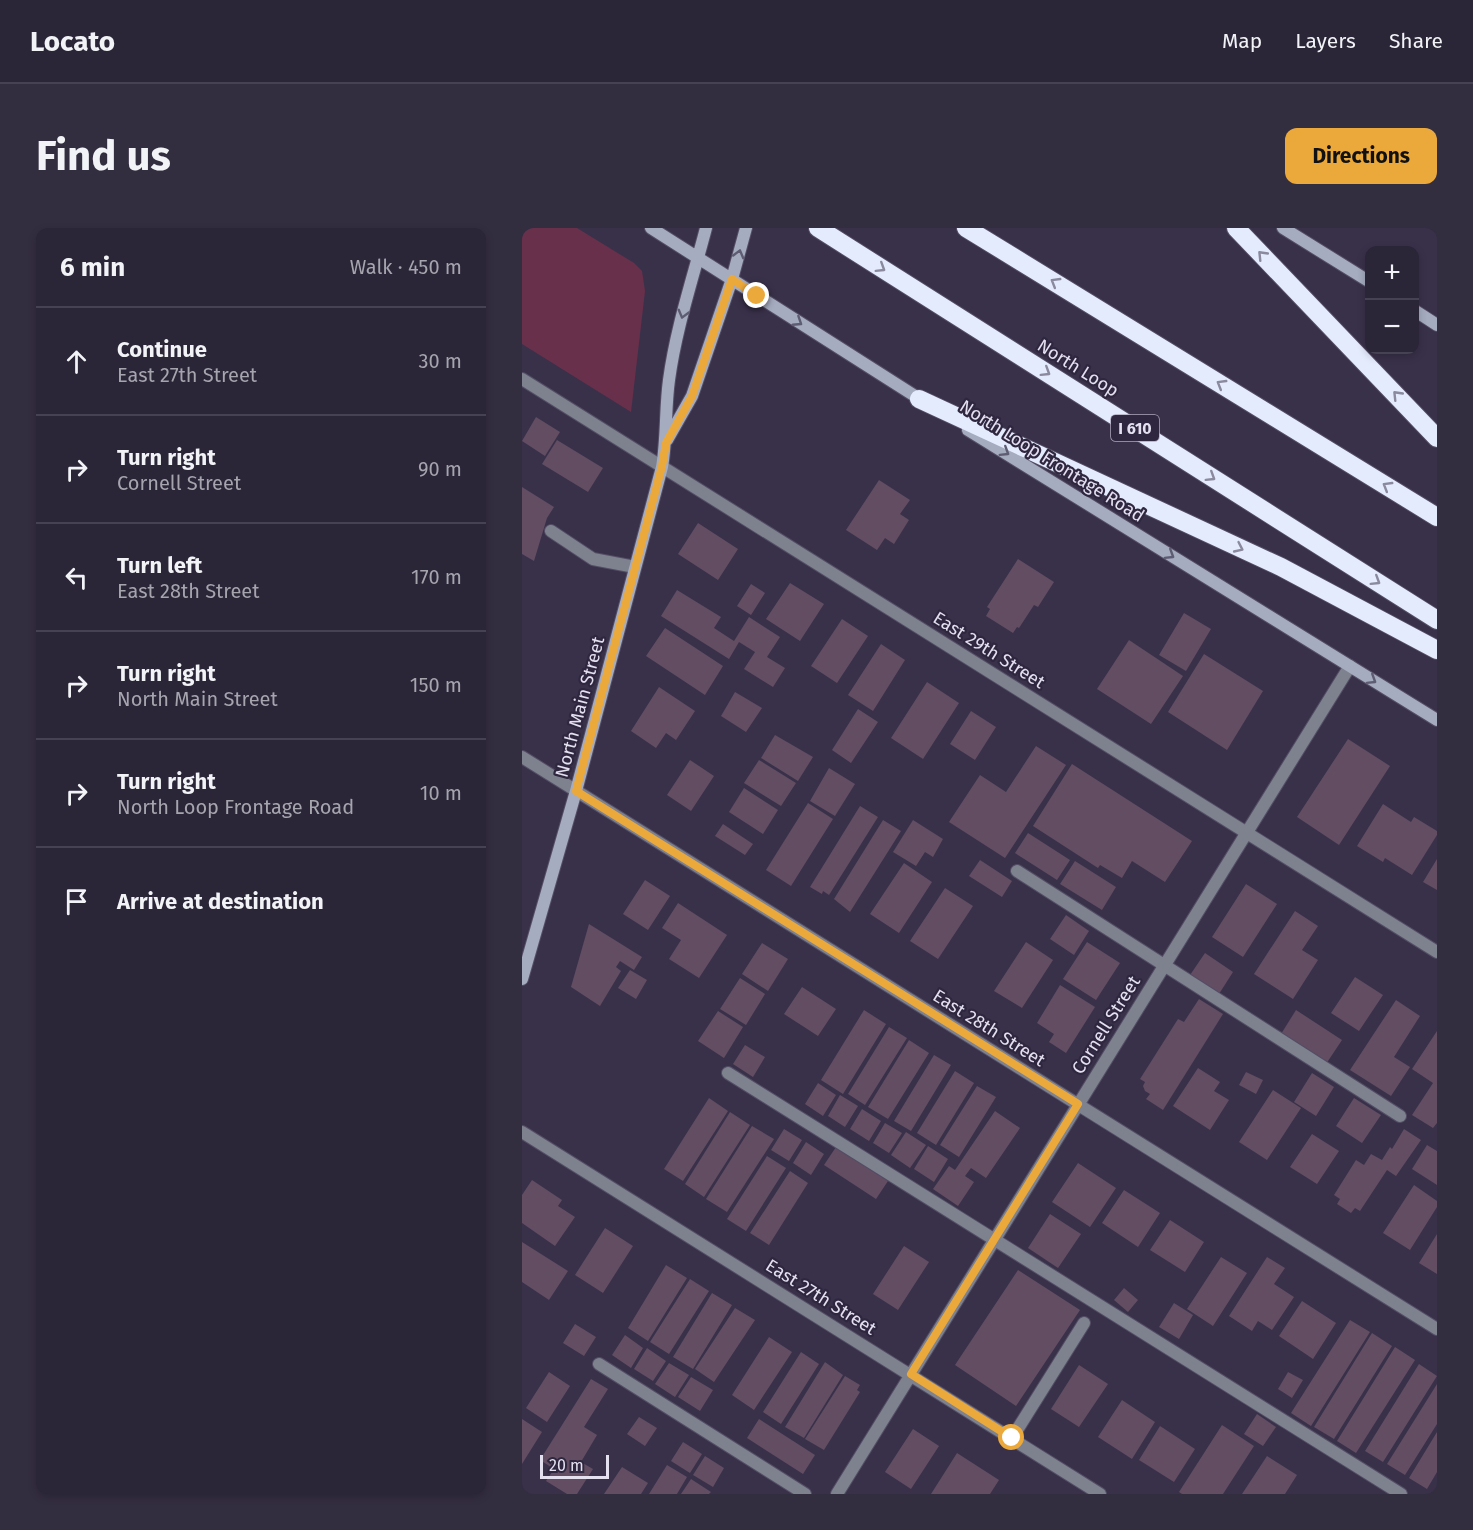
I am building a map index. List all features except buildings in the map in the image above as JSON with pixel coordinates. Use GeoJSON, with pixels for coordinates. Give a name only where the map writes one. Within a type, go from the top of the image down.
{"type":"FeatureCollection","features":[{"type":"Feature","properties":{"kind":"highway"},"geometry":{"type":"LineString","coordinates":[[966,228],[1437,517]]}},
{"type":"Feature","properties":{"kind":"highway"},"geometry":{"type":"LineString","coordinates":[[1236,228],[1437,438]]}},
{"type":"Feature","properties":{"kind":"highway","name":"North Loop"},"geometry":{"type":"LineString","coordinates":[[825,232],[1437,620]]}},
{"type":"Feature","properties":{"kind":"highway"},"geometry":{"type":"LineString","coordinates":[[919,399],[1281,567],[1437,650]]}},
{"type":"Feature","properties":{"kind":"main road","name":"North Loop Frontage Road"},"geometry":{"type":"LineString","coordinates":[[651,228],[919,399],[1437,720]]}},
{"type":"Feature","properties":{"kind":"main road","name":"North Main Street"},"geometry":{"type":"LineString","coordinates":[[522,979],[576,791],[662,466],[666,443],[668,382],[674,350],[706,228]]}},
{"type":"Feature","properties":{"kind":"main road","name":"North Main Street"},"geometry":{"type":"LineString","coordinates":[[666,443],[692,396],[732,279],[746,228]]}},
{"type":"Feature","properties":{"kind":"main road"},"geometry":{"type":"LineString","coordinates":[[1283,228],[1365,279]]}},
{"type":"Feature","properties":{"kind":"main road"},"geometry":{"type":"LineString","coordinates":[[1419,313],[1437,325]]}},
{"type":"Feature","properties":{"kind":"street","name":"East 29th Street"},"geometry":{"type":"LineString","coordinates":[[522,379],[1437,952]]}},
{"type":"Feature","properties":{"kind":"street"},"geometry":{"type":"LineString","coordinates":[[551,531],[593,559],[635,567]]}},
{"type":"Feature","properties":{"kind":"street","name":"Cornell Street"},"geometry":{"type":"LineString","coordinates":[[837,1494],[1350,666]]}},
{"type":"Feature","properties":{"kind":"street","name":"East 28th Street"},"geometry":{"type":"LineString","coordinates":[[522,757],[1437,1329]]}},
{"type":"Feature","properties":{"kind":"street"},"geometry":{"type":"LineString","coordinates":[[1017,871],[1400,1116]]}},
{"type":"Feature","properties":{"kind":"street"},"geometry":{"type":"LineString","coordinates":[[728,1073],[1401,1494]]}},
{"type":"Feature","properties":{"kind":"street","name":"East 27th Street"},"geometry":{"type":"LineString","coordinates":[[522,1132],[1100,1494]]}},
{"type":"Feature","properties":{"kind":"street"},"geometry":{"type":"LineString","coordinates":[[1012,1438],[1084,1323]]}},
{"type":"Feature","properties":{"kind":"street"},"geometry":{"type":"LineString","coordinates":[[599,1364],[805,1494]]}},
{"type":"Feature","properties":{"kind":"shaded area"},"geometry":{"type":"Polygon","coordinates":[[[522,228],[577,228],[634,263],[642,271],[645,291],[631,412],[522,344],[522,228]]]}},
{"type":"Feature","properties":{"kind":"route"},"geometry":{"type":"LineString","coordinates":[[757,296],[732,279],[692,396],[666,443],[662,466],[576,791],[1078,1104],[911,1374],[1012,1438]]}}]}
